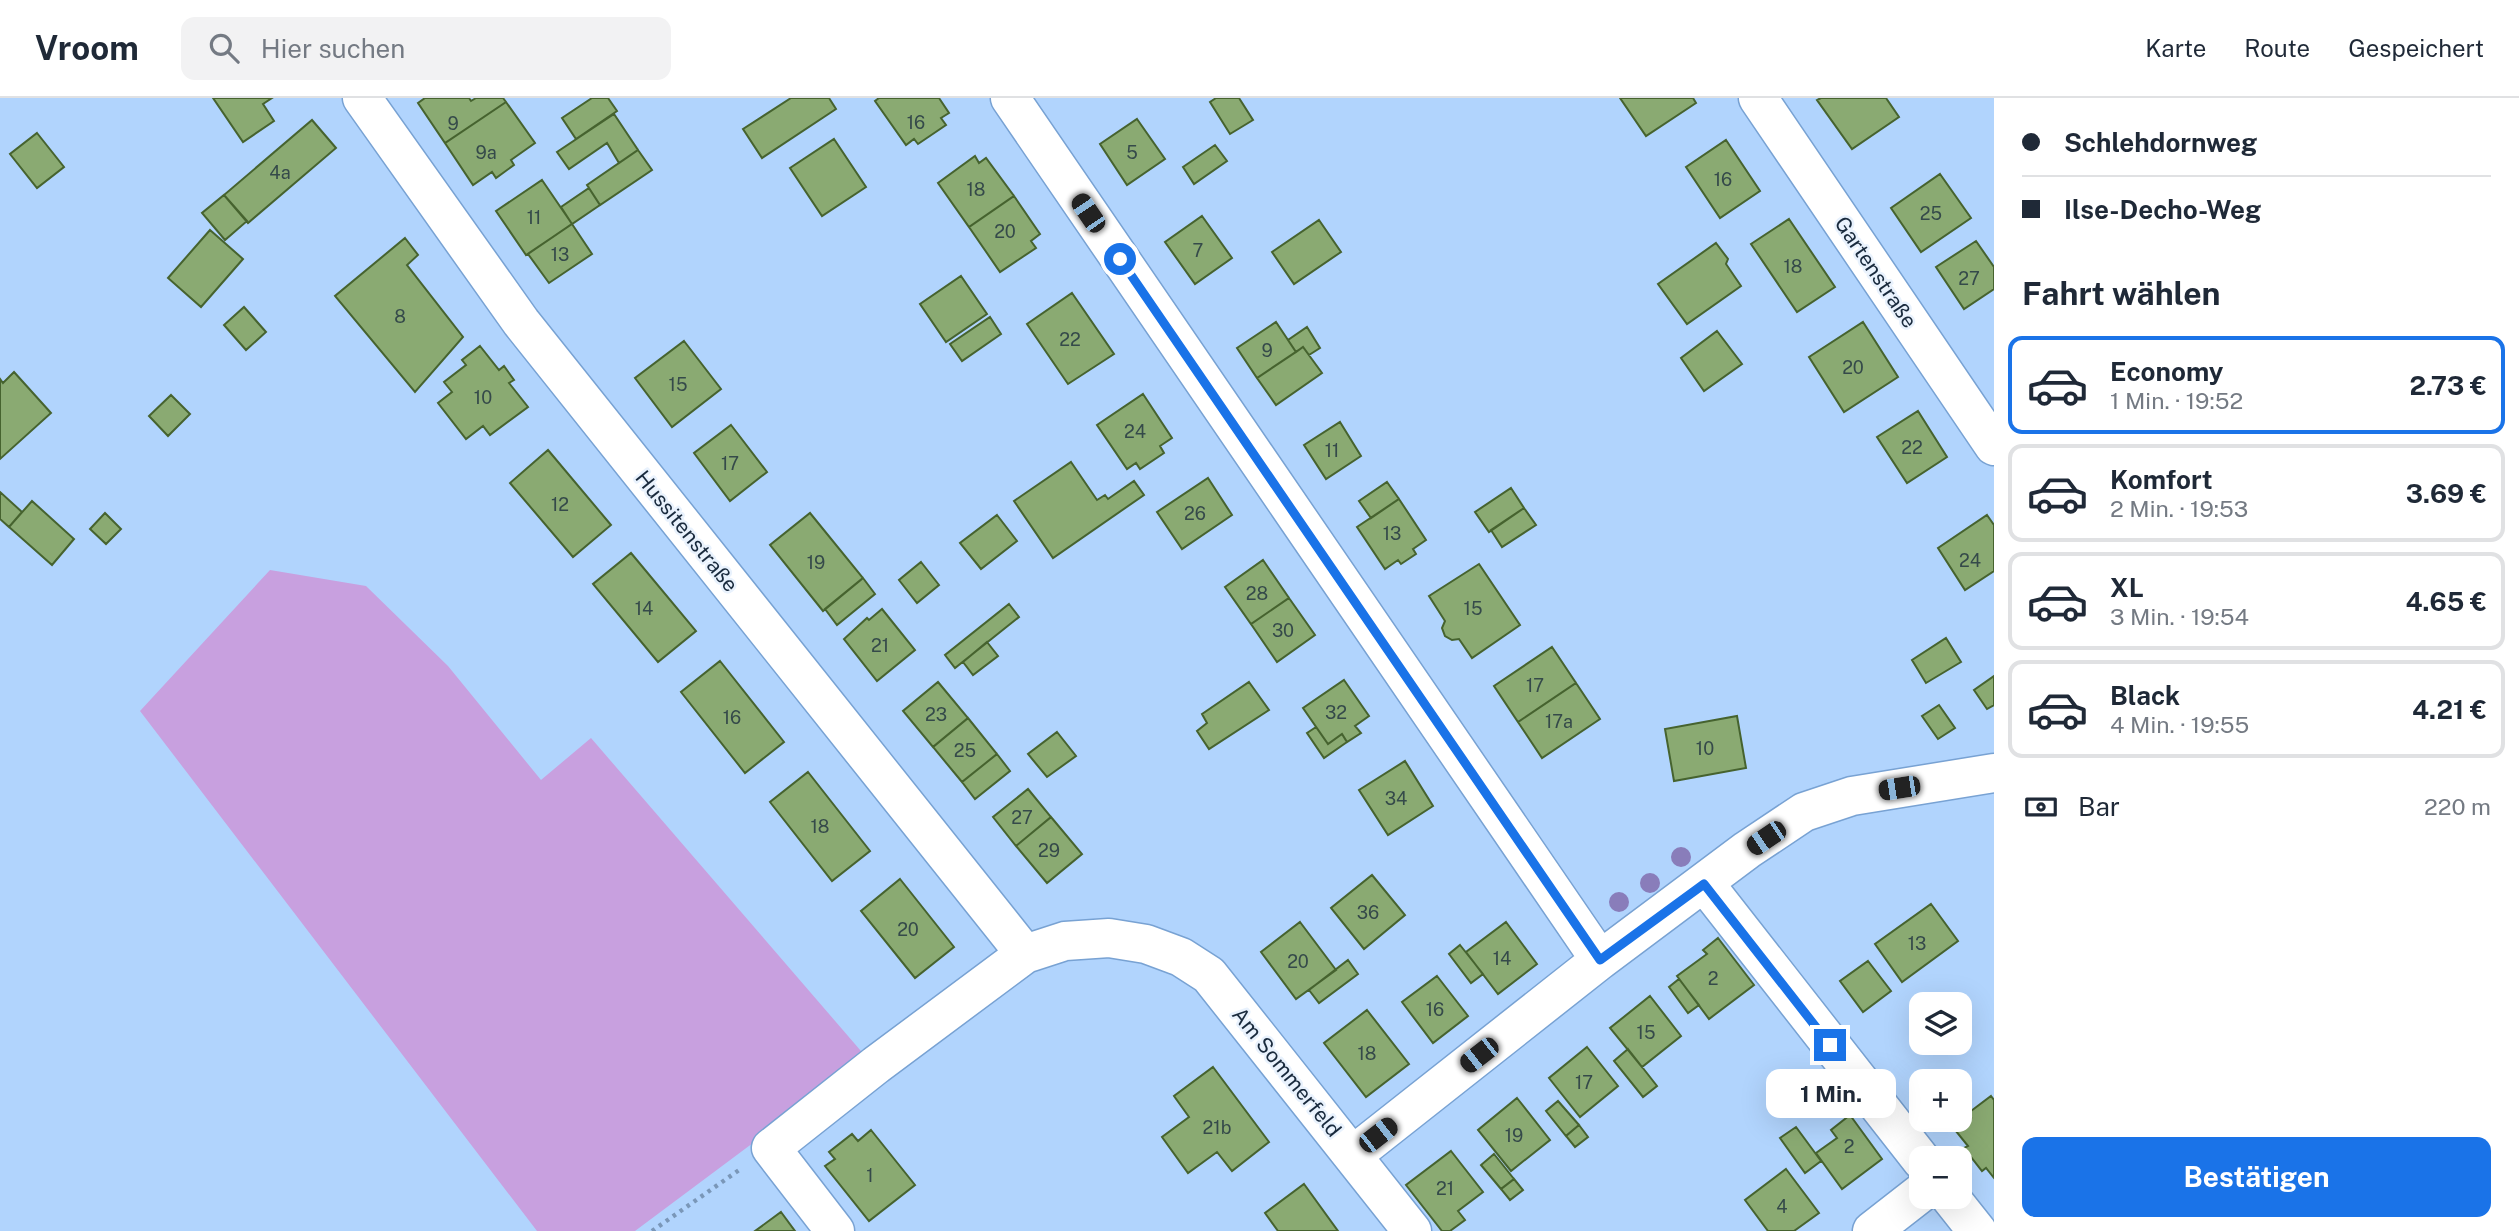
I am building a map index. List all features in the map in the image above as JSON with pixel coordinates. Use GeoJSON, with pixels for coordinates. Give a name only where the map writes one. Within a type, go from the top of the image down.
{"type":"FeatureCollection","features":[{"type":"Feature","properties":{"kind":"street","name":"Hussitenstraße"},"geometry":{"type":"LineString","coordinates":[[362,98],[521,322],[1025,954]]}},
{"type":"Feature","properties":{"kind":"street"},"geometry":{"type":"LineString","coordinates":[[1010,98],[1600,960]]}},
{"type":"Feature","properties":{"kind":"street","name":"Gartenstraße"},"geometry":{"type":"LineString","coordinates":[[1758,98],[1994,446]]}},
{"type":"Feature","properties":{"kind":"street","name":"Am Sommerfeld"},"geometry":{"type":"LineString","coordinates":[[771,1148],[876,1065],[1025,954],[1065,941],[1109,938],[1146,944],[1181,957],[1209,975],[1353,1155],[1600,960],[1748,850],[1804,812],[1852,796],[1994,773]]}},
{"type":"Feature","properties":{"kind":"street"},"geometry":{"type":"LineString","coordinates":[[1704,884],[1910,1146]]}},
{"type":"Feature","properties":{"kind":"street"},"geometry":{"type":"LineString","coordinates":[[771,1148],[835,1231]]}},
{"type":"Feature","properties":{"kind":"street"},"geometry":{"type":"LineString","coordinates":[[1353,1155],[1412,1231]]}},
{"type":"Feature","properties":{"kind":"street"},"geometry":{"type":"LineString","coordinates":[[1872,1231],[1909,1202]]}},
{"type":"Feature","properties":{"kind":"street"},"geometry":{"type":"LineString","coordinates":[[1960,1209],[1977,1231]]}},
{"type":"Feature","properties":{"kind":"path"},"geometry":{"type":"LineString","coordinates":[[652,1231],[771,1148]]}},
{"type":"Feature","properties":{"kind":"shaded area"},"geometry":{"type":"Polygon","coordinates":[[[270,570],[366,586],[448,666],[541,780],[591,738],[867,1058],[635,1231],[537,1231],[140,711],[270,570]]]}},
{"type":"Feature","properties":{"kind":"building"},"geometry":{"type":"Polygon","coordinates":[[[213,98],[272,98],[263,104],[274,121],[243,142],[213,98]]]}},
{"type":"Feature","properties":{"kind":"building"},"geometry":{"type":"Polygon","coordinates":[[[425,98],[469,98],[471,101],[476,98],[503,98],[506,102],[445,143],[418,103],[425,98]]]}},
{"type":"Feature","properties":{"kind":"building"},"geometry":{"type":"Polygon","coordinates":[[[592,98],[608,98],[617,111],[576,139],[562,118],[592,98]]]}},
{"type":"Feature","properties":{"kind":"building"},"geometry":{"type":"Polygon","coordinates":[[[791,98],[829,98],[836,109],[762,158],[743,129],[791,98]]]}},
{"type":"Feature","properties":{"kind":"building"},"geometry":{"type":"Polygon","coordinates":[[[879,98],[939,98],[949,113],[941,118],[946,125],[918,144],[914,139],[906,145],[875,101],[879,98]]]}},
{"type":"Feature","properties":{"kind":"building"},"geometry":{"type":"Polygon","coordinates":[[[1216,98],[1239,98],[1253,120],[1230,134],[1210,102],[1216,98]]]}},
{"type":"Feature","properties":{"kind":"building"},"geometry":{"type":"Polygon","coordinates":[[[1620,98],[1693,98],[1696,103],[1646,136],[1620,98]]]}},
{"type":"Feature","properties":{"kind":"building"},"geometry":{"type":"Polygon","coordinates":[[[1886,98],[1899,117],[1852,149],[1817,100],[1886,98]]]}},
{"type":"Feature","properties":{"kind":"building"},"geometry":{"type":"Polygon","coordinates":[[[506,102],[535,143],[511,160],[514,165],[496,178],[492,172],[473,185],[445,143],[506,102]]]}},
{"type":"Feature","properties":{"kind":"building"},"geometry":{"type":"Polygon","coordinates":[[[614,114],[638,150],[619,163],[607,143],[569,169],[557,152],[614,114]]]}},
{"type":"Feature","properties":{"kind":"building"},"geometry":{"type":"Polygon","coordinates":[[[1137,119],[1165,159],[1127,185],[1100,144],[1137,119]]]}},
{"type":"Feature","properties":{"kind":"building"},"geometry":{"type":"Polygon","coordinates":[[[312,120],[336,148],[248,223],[224,195],[312,120]]]}},
{"type":"Feature","properties":{"kind":"building"},"geometry":{"type":"Polygon","coordinates":[[[37,133],[64,167],[37,188],[10,154],[37,133]]]}},
{"type":"Feature","properties":{"kind":"building"},"geometry":{"type":"Polygon","coordinates":[[[834,139],[866,187],[822,216],[790,168],[834,139]]]}},
{"type":"Feature","properties":{"kind":"building"},"geometry":{"type":"Polygon","coordinates":[[[1726,140],[1760,191],[1720,218],[1686,167],[1726,140]]]}},
{"type":"Feature","properties":{"kind":"building"},"geometry":{"type":"Polygon","coordinates":[[[1215,145],[1227,161],[1194,184],[1183,167],[1215,145]]]}},
{"type":"Feature","properties":{"kind":"building"},"geometry":{"type":"Polygon","coordinates":[[[638,150],[652,170],[600,205],[587,185],[638,150]]]}},
{"type":"Feature","properties":{"kind":"building"},"geometry":{"type":"Polygon","coordinates":[[[975,156],[979,163],[986,158],[1014,196],[969,227],[938,183],[975,156]]]}},
{"type":"Feature","properties":{"kind":"building"},"geometry":{"type":"Polygon","coordinates":[[[1940,174],[1971,218],[1921,252],[1891,208],[1940,174]]]}},
{"type":"Feature","properties":{"kind":"building"},"geometry":{"type":"Polygon","coordinates":[[[542,180],[572,224],[526,255],[496,211],[542,180]]]}},
{"type":"Feature","properties":{"kind":"building"},"geometry":{"type":"Polygon","coordinates":[[[589,188],[600,205],[572,224],[561,207],[589,188]]]}},
{"type":"Feature","properties":{"kind":"building"},"geometry":{"type":"Polygon","coordinates":[[[224,195],[247,221],[225,240],[202,213],[224,195]]]}},
{"type":"Feature","properties":{"kind":"building"},"geometry":{"type":"Polygon","coordinates":[[[1014,196],[1040,234],[1031,241],[1036,248],[1000,272],[969,227],[1014,196]]]}},
{"type":"Feature","properties":{"kind":"building"},"geometry":{"type":"Polygon","coordinates":[[[1202,216],[1232,258],[1195,284],[1165,242],[1202,216]]]}},
{"type":"Feature","properties":{"kind":"building"},"geometry":{"type":"Polygon","coordinates":[[[1789,219],[1835,287],[1797,312],[1751,244],[1789,219]]]}},
{"type":"Feature","properties":{"kind":"building"},"geometry":{"type":"Polygon","coordinates":[[[1319,220],[1341,252],[1294,284],[1272,252],[1319,220]]]}},
{"type":"Feature","properties":{"kind":"building"},"geometry":{"type":"Polygon","coordinates":[[[572,224],[592,254],[549,283],[528,254],[572,224]]]}},
{"type":"Feature","properties":{"kind":"building"},"geometry":{"type":"Polygon","coordinates":[[[210,230],[243,259],[201,307],[168,278],[210,230]]]}},
{"type":"Feature","properties":{"kind":"building"},"geometry":{"type":"Polygon","coordinates":[[[405,238],[418,255],[407,265],[463,337],[415,392],[335,296],[405,238]]]}},
{"type":"Feature","properties":{"kind":"building"},"geometry":{"type":"Polygon","coordinates":[[[1976,241],[1994,267],[1994,289],[1964,309],[1936,267],[1976,241]]]}},
{"type":"Feature","properties":{"kind":"building"},"geometry":{"type":"Polygon","coordinates":[[[1716,243],[1728,259],[1726,264],[1741,286],[1687,324],[1658,284],[1716,243]]]}},
{"type":"Feature","properties":{"kind":"building"},"geometry":{"type":"Polygon","coordinates":[[[961,276],[987,314],[946,342],[920,304],[961,276]]]}},
{"type":"Feature","properties":{"kind":"building"},"geometry":{"type":"Polygon","coordinates":[[[1072,293],[1114,354],[1068,384],[1027,324],[1072,293]]]}},
{"type":"Feature","properties":{"kind":"building"},"geometry":{"type":"Polygon","coordinates":[[[244,307],[266,332],[246,350],[224,325],[244,307]]]}},
{"type":"Feature","properties":{"kind":"building"},"geometry":{"type":"Polygon","coordinates":[[[990,317],[1001,334],[962,361],[950,344],[990,317]]]}},
{"type":"Feature","properties":{"kind":"building"},"geometry":{"type":"Polygon","coordinates":[[[1276,322],[1296,352],[1257,378],[1237,348],[1276,322]]]}},
{"type":"Feature","properties":{"kind":"building"},"geometry":{"type":"Polygon","coordinates":[[[1863,322],[1898,377],[1844,412],[1809,357],[1863,322]]]}},
{"type":"Feature","properties":{"kind":"building"},"geometry":{"type":"Polygon","coordinates":[[[1307,327],[1320,348],[1309,355],[1303,347],[1296,352],[1288,340],[1307,327]]]}},
{"type":"Feature","properties":{"kind":"building"},"geometry":{"type":"Polygon","coordinates":[[[1717,331],[1742,364],[1704,391],[1681,358],[1717,331]]]}},
{"type":"Feature","properties":{"kind":"building"},"geometry":{"type":"Polygon","coordinates":[[[684,341],[721,389],[672,427],[635,378],[684,341]]]}},
{"type":"Feature","properties":{"kind":"building"},"geometry":{"type":"Polygon","coordinates":[[[480,346],[499,370],[504,366],[514,380],[509,383],[528,407],[490,435],[483,426],[466,439],[438,403],[452,392],[444,382],[466,365],[462,360],[480,346]]]}},
{"type":"Feature","properties":{"kind":"building"},"geometry":{"type":"Polygon","coordinates":[[[1303,347],[1322,373],[1276,405],[1257,378],[1303,347]]]}},
{"type":"Feature","properties":{"kind":"building"},"geometry":{"type":"Polygon","coordinates":[[[14,372],[51,413],[0,459],[0,379],[3,383],[14,372]]]}},
{"type":"Feature","properties":{"kind":"building"},"geometry":{"type":"Polygon","coordinates":[[[1143,394],[1172,438],[1160,446],[1164,453],[1140,469],[1136,463],[1127,469],[1097,425],[1143,394]]]}},
{"type":"Feature","properties":{"kind":"building"},"geometry":{"type":"Polygon","coordinates":[[[171,395],[190,414],[168,436],[149,416],[171,395]]]}},
{"type":"Feature","properties":{"kind":"building"},"geometry":{"type":"Polygon","coordinates":[[[1918,411],[1947,457],[1907,483],[1877,437],[1918,411]]]}},
{"type":"Feature","properties":{"kind":"building"},"geometry":{"type":"Polygon","coordinates":[[[1340,422],[1361,456],[1326,479],[1304,445],[1340,422]]]}},
{"type":"Feature","properties":{"kind":"building"},"geometry":{"type":"Polygon","coordinates":[[[731,425],[767,472],[730,501],[694,453],[731,425]]]}},
{"type":"Feature","properties":{"kind":"building"},"geometry":{"type":"Polygon","coordinates":[[[548,450],[611,525],[573,557],[510,483],[548,450]]]}},
{"type":"Feature","properties":{"kind":"building"},"geometry":{"type":"Polygon","coordinates":[[[1071,462],[1097,500],[1105,495],[1108,499],[1134,481],[1144,495],[1053,558],[1014,501],[1071,462]]]}},
{"type":"Feature","properties":{"kind":"building"},"geometry":{"type":"Polygon","coordinates":[[[1208,478],[1232,515],[1182,549],[1157,512],[1208,478]]]}},
{"type":"Feature","properties":{"kind":"building"},"geometry":{"type":"Polygon","coordinates":[[[1387,482],[1399,499],[1371,518],[1359,501],[1387,482]]]}},
{"type":"Feature","properties":{"kind":"building"},"geometry":{"type":"Polygon","coordinates":[[[1511,488],[1524,508],[1489,532],[1475,512],[1511,488]]]}},
{"type":"Feature","properties":{"kind":"building"},"geometry":{"type":"Polygon","coordinates":[[[0,492],[22,512],[9,527],[0,519],[0,492]]]}},
{"type":"Feature","properties":{"kind":"building"},"geometry":{"type":"Polygon","coordinates":[[[1399,499],[1426,540],[1413,549],[1416,554],[1401,564],[1398,560],[1385,569],[1357,527],[1399,499]]]}},
{"type":"Feature","properties":{"kind":"building"},"geometry":{"type":"Polygon","coordinates":[[[32,501],[74,539],[52,565],[9,527],[32,501]]]}},
{"type":"Feature","properties":{"kind":"building"},"geometry":{"type":"Polygon","coordinates":[[[1524,508],[1536,525],[1502,547],[1491,530],[1524,508]]]}},
{"type":"Feature","properties":{"kind":"building"},"geometry":{"type":"Polygon","coordinates":[[[105,513],[121,529],[106,544],[90,529],[105,513]]]}},
{"type":"Feature","properties":{"kind":"building"},"geometry":{"type":"Polygon","coordinates":[[[810,513],[863,578],[823,611],[770,545],[810,513]]]}},
{"type":"Feature","properties":{"kind":"building"},"geometry":{"type":"Polygon","coordinates":[[[997,515],[1017,541],[981,569],[960,543],[997,515]]]}},
{"type":"Feature","properties":{"kind":"building"},"geometry":{"type":"Polygon","coordinates":[[[1987,515],[1994,525],[1994,571],[1965,590],[1938,548],[1987,515]]]}},
{"type":"Feature","properties":{"kind":"building"},"geometry":{"type":"Polygon","coordinates":[[[631,553],[696,631],[658,662],[593,584],[631,553]]]}},
{"type":"Feature","properties":{"kind":"building"},"geometry":{"type":"Polygon","coordinates":[[[1263,560],[1289,598],[1251,624],[1225,587],[1263,560]]]}},
{"type":"Feature","properties":{"kind":"building"},"geometry":{"type":"Polygon","coordinates":[[[921,562],[939,585],[917,603],[899,580],[921,562]]]}},
{"type":"Feature","properties":{"kind":"building"},"geometry":{"type":"Polygon","coordinates":[[[1479,564],[1520,625],[1472,658],[1459,639],[1452,640],[1445,636],[1442,628],[1445,621],[1429,596],[1479,564]]]}},
{"type":"Feature","properties":{"kind":"building"},"geometry":{"type":"Polygon","coordinates":[[[863,578],[875,594],[837,625],[825,609],[863,578]]]}},
{"type":"Feature","properties":{"kind":"building"},"geometry":{"type":"Polygon","coordinates":[[[1289,598],[1315,635],[1277,662],[1251,624],[1289,598]]]}},
{"type":"Feature","properties":{"kind":"building"},"geometry":{"type":"Polygon","coordinates":[[[1009,604],[1019,617],[955,668],[945,655],[1009,604]]]}},
{"type":"Feature","properties":{"kind":"building"},"geometry":{"type":"Polygon","coordinates":[[[882,609],[915,650],[877,681],[844,639],[867,618],[869,620],[882,609]]]}},
{"type":"Feature","properties":{"kind":"building"},"geometry":{"type":"Polygon","coordinates":[[[1946,638],[1961,662],[1926,683],[1912,660],[1946,638]]]}},
{"type":"Feature","properties":{"kind":"building"},"geometry":{"type":"Polygon","coordinates":[[[987,642],[998,656],[973,675],[963,662],[987,642]]]}},
{"type":"Feature","properties":{"kind":"building"},"geometry":{"type":"Polygon","coordinates":[[[1552,647],[1576,683],[1518,722],[1494,686],[1552,647]]]}},
{"type":"Feature","properties":{"kind":"building"},"geometry":{"type":"Polygon","coordinates":[[[720,661],[784,742],[745,773],[681,692],[720,661]]]}},
{"type":"Feature","properties":{"kind":"building"},"geometry":{"type":"Polygon","coordinates":[[[1994,676],[1994,705],[1987,709],[1974,690],[1994,676]]]}},
{"type":"Feature","properties":{"kind":"building"},"geometry":{"type":"Polygon","coordinates":[[[1344,680],[1369,716],[1355,726],[1361,733],[1347,742],[1342,734],[1328,744],[1303,708],[1344,680]]]}},
{"type":"Feature","properties":{"kind":"building"},"geometry":{"type":"Polygon","coordinates":[[[938,682],[968,718],[933,747],[903,711],[938,682]]]}},
{"type":"Feature","properties":{"kind":"building"},"geometry":{"type":"Polygon","coordinates":[[[1249,682],[1269,710],[1209,749],[1197,731],[1207,723],[1202,714],[1249,682]]]}},
{"type":"Feature","properties":{"kind":"building"},"geometry":{"type":"Polygon","coordinates":[[[1576,683],[1600,719],[1542,758],[1518,722],[1576,683]]]}},
{"type":"Feature","properties":{"kind":"building"},"geometry":{"type":"Polygon","coordinates":[[[1939,705],[1955,728],[1938,739],[1922,716],[1939,705]]]}},
{"type":"Feature","properties":{"kind":"building"},"geometry":{"type":"Polygon","coordinates":[[[1737,716],[1746,768],[1674,781],[1665,729],[1737,716]]]}},
{"type":"Feature","properties":{"kind":"building"},"geometry":{"type":"Polygon","coordinates":[[[968,718],[997,754],[962,782],[933,747],[968,718]]]}},
{"type":"Feature","properties":{"kind":"building"},"geometry":{"type":"Polygon","coordinates":[[[1316,727],[1328,744],[1342,734],[1347,742],[1324,758],[1307,733],[1316,727]]]}},
{"type":"Feature","properties":{"kind":"building"},"geometry":{"type":"Polygon","coordinates":[[[1057,732],[1076,756],[1047,777],[1028,754],[1057,732]]]}},
{"type":"Feature","properties":{"kind":"building"},"geometry":{"type":"Polygon","coordinates":[[[997,754],[1010,771],[975,799],[962,782],[997,754]]]}},
{"type":"Feature","properties":{"kind":"building"},"geometry":{"type":"Polygon","coordinates":[[[1405,761],[1433,806],[1388,835],[1359,790],[1405,761]]]}},
{"type":"Feature","properties":{"kind":"building"},"geometry":{"type":"Polygon","coordinates":[[[808,772],[870,851],[832,881],[770,802],[808,772]]]}},
{"type":"Feature","properties":{"kind":"building"},"geometry":{"type":"Polygon","coordinates":[[[1028,789],[1051,817],[1016,846],[993,817],[1028,789]]]}},
{"type":"Feature","properties":{"kind":"building"},"geometry":{"type":"Polygon","coordinates":[[[1051,817],[1082,854],[1047,883],[1016,846],[1051,817]]]}},
{"type":"Feature","properties":{"kind":"building"},"geometry":{"type":"Polygon","coordinates":[[[1372,875],[1405,915],[1364,949],[1331,908],[1372,875]]]}},
{"type":"Feature","properties":{"kind":"building"},"geometry":{"type":"Polygon","coordinates":[[[900,879],[954,947],[915,978],[861,911],[900,879]]]}},
{"type":"Feature","properties":{"kind":"building"},"geometry":{"type":"Polygon","coordinates":[[[1931,904],[1958,941],[1902,982],[1875,944],[1931,904]]]}},
{"type":"Feature","properties":{"kind":"building"},"geometry":{"type":"Polygon","coordinates":[[[1300,922],[1336,970],[1296,999],[1261,952],[1300,922]]]}},
{"type":"Feature","properties":{"kind":"building"},"geometry":{"type":"Polygon","coordinates":[[[1506,922],[1537,964],[1498,994],[1466,952],[1506,922]]]}},
{"type":"Feature","properties":{"kind":"building"},"geometry":{"type":"Polygon","coordinates":[[[1718,938],[1754,985],[1709,1019],[1677,976],[1707,954],[1703,950],[1718,938]]]}},
{"type":"Feature","properties":{"kind":"building"},"geometry":{"type":"Polygon","coordinates":[[[1460,945],[1483,974],[1471,983],[1449,954],[1460,945]]]}},
{"type":"Feature","properties":{"kind":"building"},"geometry":{"type":"Polygon","coordinates":[[[1348,960],[1358,974],[1319,1003],[1309,990],[1348,960]]]}},
{"type":"Feature","properties":{"kind":"building"},"geometry":{"type":"Polygon","coordinates":[[[1868,961],[1891,991],[1863,1012],[1840,981],[1868,961]]]}},
{"type":"Feature","properties":{"kind":"building"},"geometry":{"type":"Polygon","coordinates":[[[1437,976],[1468,1016],[1433,1043],[1402,1002],[1437,976]]]}},
{"type":"Feature","properties":{"kind":"building"},"geometry":{"type":"Polygon","coordinates":[[[1679,979],[1699,1005],[1688,1013],[1669,987],[1679,979]]]}},
{"type":"Feature","properties":{"kind":"building"},"geometry":{"type":"Polygon","coordinates":[[[1650,996],[1681,1036],[1642,1067],[1610,1028],[1650,996]]]}},
{"type":"Feature","properties":{"kind":"building"},"geometry":{"type":"Polygon","coordinates":[[[1367,1010],[1409,1064],[1366,1097],[1324,1043],[1367,1010]]]}},
{"type":"Feature","properties":{"kind":"building"},"geometry":{"type":"Polygon","coordinates":[[[1587,1047],[1618,1086],[1580,1117],[1549,1078],[1587,1047]]]}},
{"type":"Feature","properties":{"kind":"building"},"geometry":{"type":"Polygon","coordinates":[[[1628,1049],[1657,1086],[1643,1097],[1614,1061],[1628,1049]]]}},
{"type":"Feature","properties":{"kind":"building"},"geometry":{"type":"Polygon","coordinates":[[[1213,1067],[1269,1142],[1232,1171],[1217,1152],[1188,1173],[1162,1137],[1189,1117],[1174,1096],[1213,1067]]]}},
{"type":"Feature","properties":{"kind":"building"},"geometry":{"type":"Polygon","coordinates":[[[1991,1096],[1994,1100],[1994,1178],[1986,1168],[1982,1171],[1972,1158],[1972,1146],[1968,1146],[1957,1132],[1972,1132],[1972,1110],[1991,1096]]]}},
{"type":"Feature","properties":{"kind":"building"},"geometry":{"type":"Polygon","coordinates":[[[1517,1098],[1550,1140],[1511,1171],[1478,1130],[1517,1098]]]}},
{"type":"Feature","properties":{"kind":"building"},"geometry":{"type":"Polygon","coordinates":[[[1558,1101],[1579,1125],[1566,1136],[1546,1111],[1558,1101]]]}},
{"type":"Feature","properties":{"kind":"building"},"geometry":{"type":"Polygon","coordinates":[[[1850,1115],[1882,1159],[1842,1189],[1816,1153],[1837,1138],[1831,1130],[1850,1115]]]}},
{"type":"Feature","properties":{"kind":"building"},"geometry":{"type":"Polygon","coordinates":[[[1579,1125],[1588,1137],[1575,1147],[1566,1136],[1579,1125]]]}},
{"type":"Feature","properties":{"kind":"building"},"geometry":{"type":"Polygon","coordinates":[[[1796,1127],[1821,1161],[1805,1173],[1780,1138],[1796,1127]]]}},
{"type":"Feature","properties":{"kind":"building"},"geometry":{"type":"Polygon","coordinates":[[[871,1130],[915,1185],[869,1221],[825,1166],[835,1159],[829,1152],[852,1134],[858,1141],[871,1130]]]}},
{"type":"Feature","properties":{"kind":"building"},"geometry":{"type":"Polygon","coordinates":[[[1451,1151],[1483,1192],[1458,1211],[1465,1220],[1450,1231],[1442,1231],[1406,1185],[1451,1151]]]}},
{"type":"Feature","properties":{"kind":"building"},"geometry":{"type":"Polygon","coordinates":[[[1494,1154],[1514,1179],[1501,1189],[1481,1165],[1494,1154]]]}},
{"type":"Feature","properties":{"kind":"building"},"geometry":{"type":"Polygon","coordinates":[[[1786,1169],[1819,1213],[1794,1231],[1768,1231],[1745,1200],[1786,1169]]]}},
{"type":"Feature","properties":{"kind":"building"},"geometry":{"type":"Polygon","coordinates":[[[1514,1179],[1523,1190],[1510,1200],[1501,1189],[1514,1179]]]}},
{"type":"Feature","properties":{"kind":"building"},"geometry":{"type":"Polygon","coordinates":[[[1304,1184],[1338,1231],[1278,1231],[1265,1213],[1304,1184]]]}},
{"type":"Feature","properties":{"kind":"building"},"geometry":{"type":"Polygon","coordinates":[[[781,1212],[795,1231],[755,1231],[781,1212]]]}},
{"type":"Feature","properties":{"kind":"route"},"geometry":{"type":"LineString","coordinates":[[1120,259],[1600,960],[1704,884],[1830,1045]]}}]}
